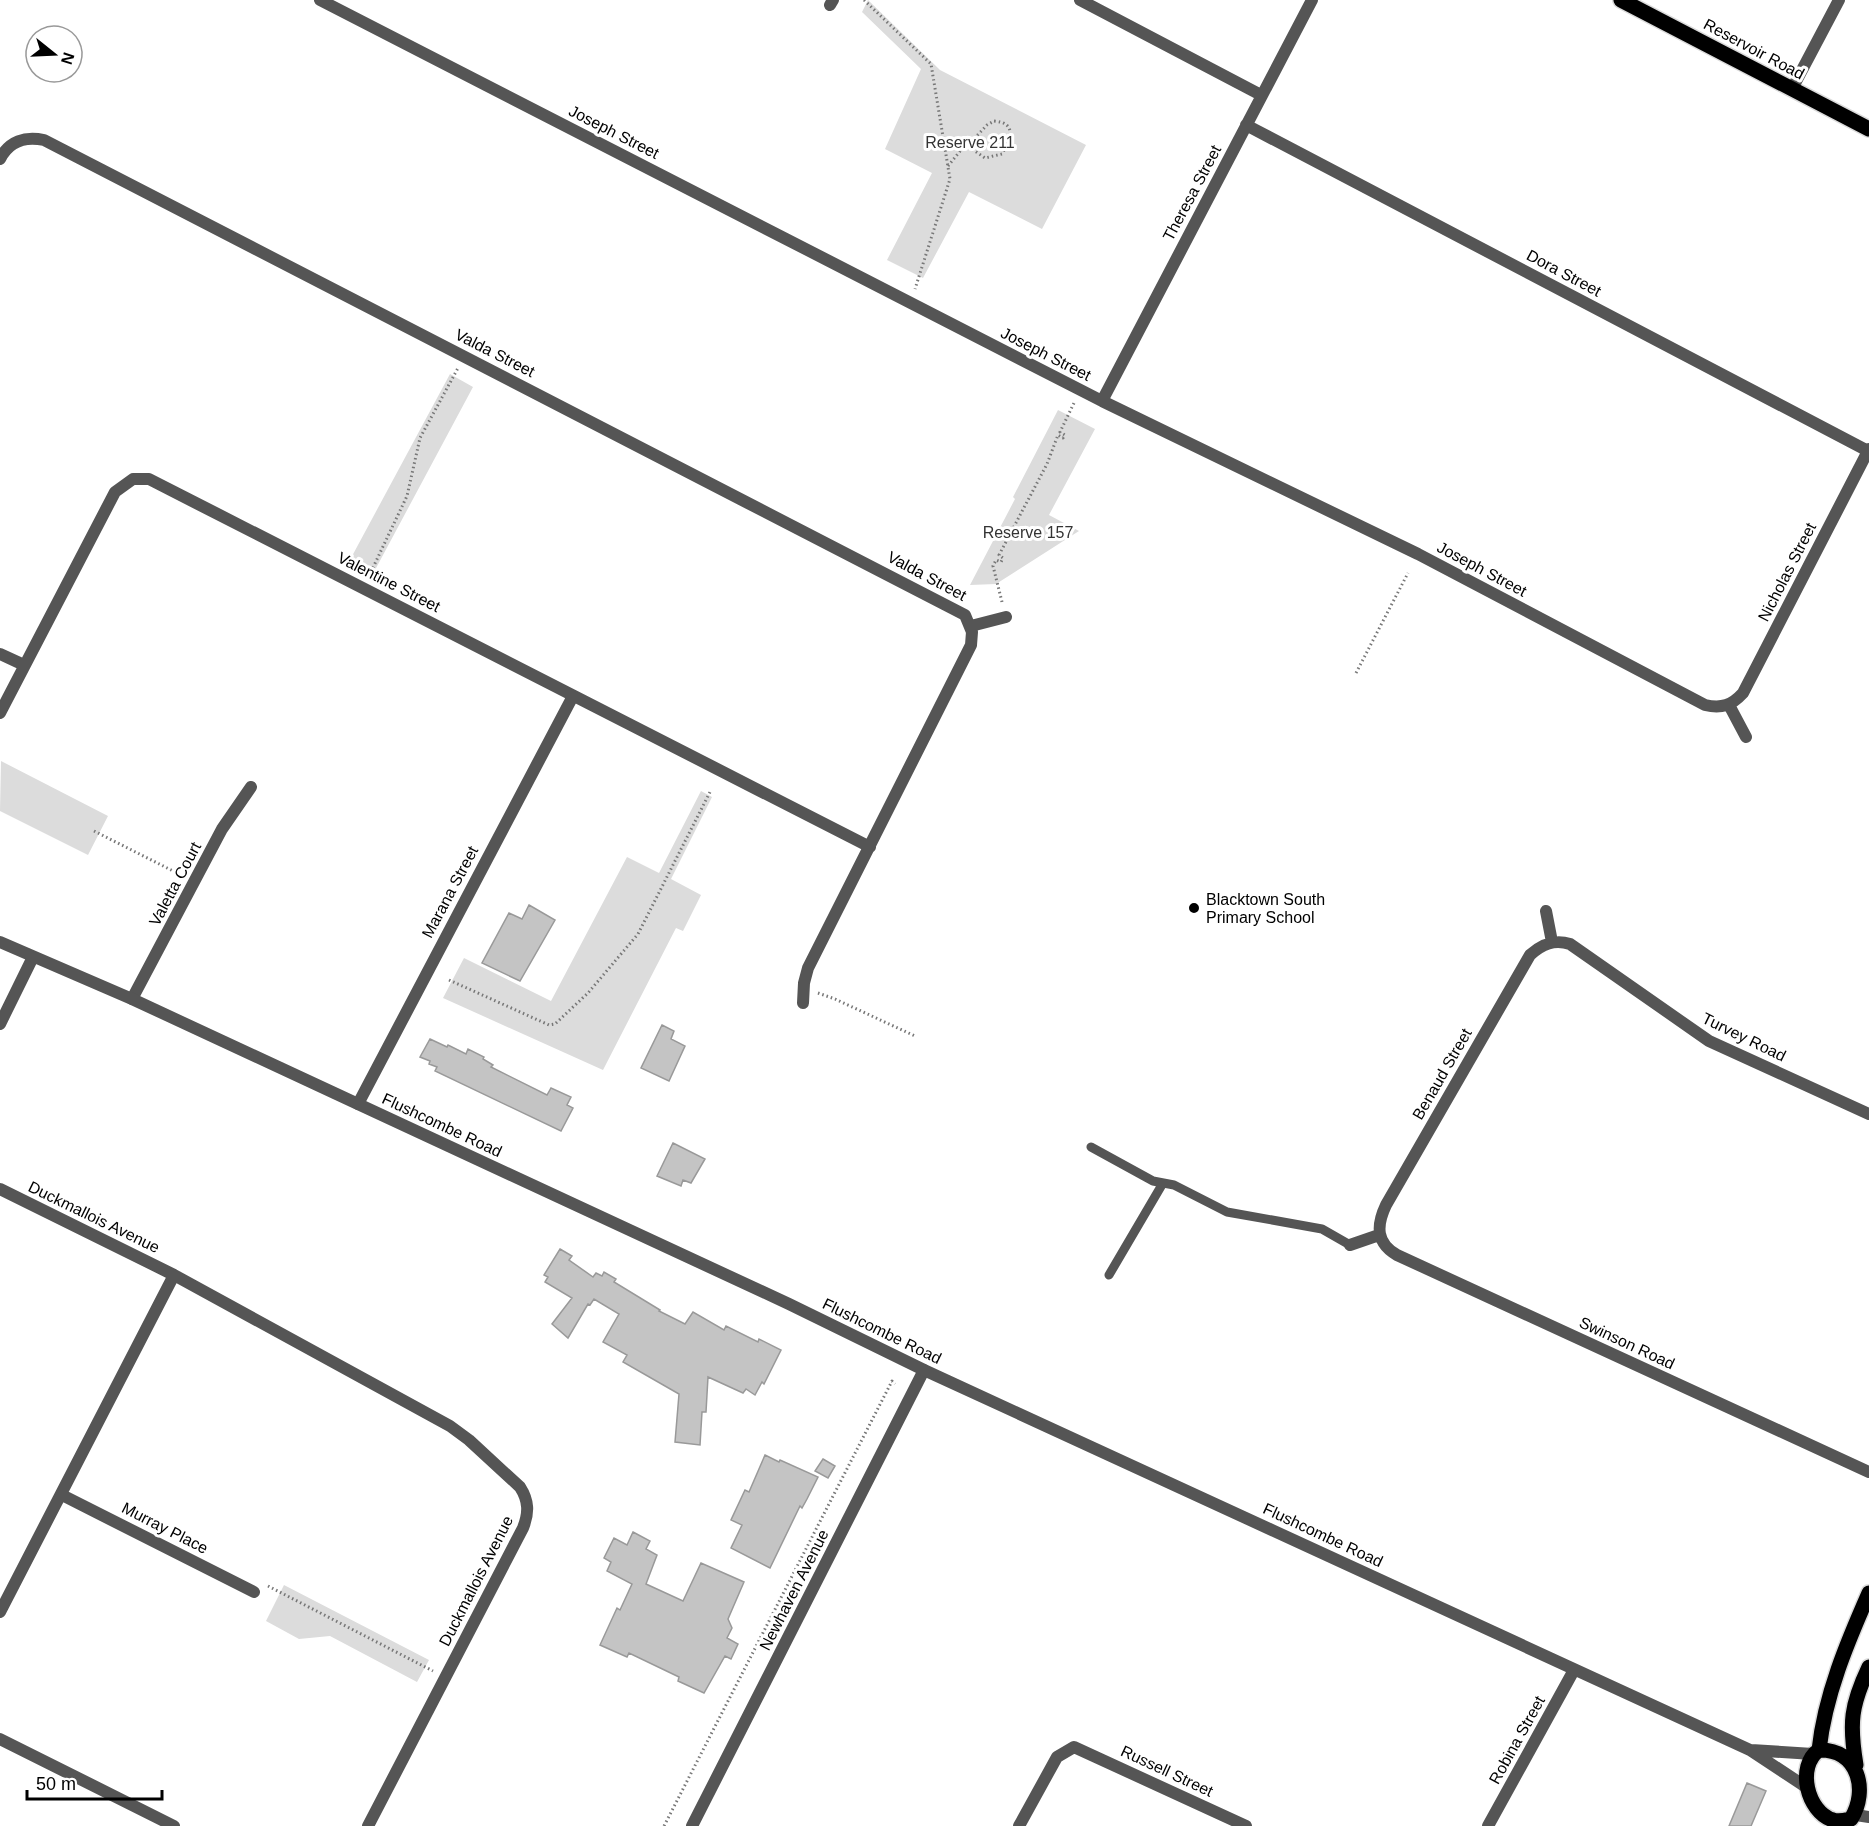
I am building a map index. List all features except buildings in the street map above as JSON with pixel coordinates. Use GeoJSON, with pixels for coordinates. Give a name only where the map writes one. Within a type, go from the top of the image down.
{"type":"FeatureCollection","features":[{"type":"Feature","properties":{"kind":"main road","name":"Reservoir Road"},"geometry":{"type":"LineString","coordinates":[[1621,0],[1869,129]]}},
{"type":"Feature","properties":{"kind":"main road"},"geometry":{"type":"LineString","coordinates":[[1816,1752],[1832,1750],[1841,1753],[1856,1765],[1866,1781],[1865,1793],[1856,1819],[1833,1820],[1824,1815],[1816,1806],[1806,1787],[1809,1764],[1816,1752],[1839,1667],[1869,1593]]}},
{"type":"Feature","properties":{"kind":"main road"},"geometry":{"type":"LineString","coordinates":[[1856,1765],[1852,1739],[1853,1705],[1869,1667]]}},
{"type":"Feature","properties":{"kind":"main road"},"geometry":{"type":"LineString","coordinates":[[1814,1826],[1816,1806]]}},
{"type":"Feature","properties":{"kind":"street","name":"Joseph Street"},"geometry":{"type":"LineString","coordinates":[[321,0],[1102,400],[1418,554],[1705,705],[1713,707],[1729,705]]}},
{"type":"Feature","properties":{"kind":"street"},"geometry":{"type":"LineString","coordinates":[[1080,0],[1261,95]]}},
{"type":"Feature","properties":{"kind":"street","name":"Theresa Street"},"geometry":{"type":"LineString","coordinates":[[1102,400],[1312,0]]}},
{"type":"Feature","properties":{"kind":"street"},"geometry":{"type":"LineString","coordinates":[[1792,89],[1839,0]]}},
{"type":"Feature","properties":{"kind":"street","name":"Dora Street"},"geometry":{"type":"LineString","coordinates":[[1246,125],[1867,455]]}},
{"type":"Feature","properties":{"kind":"street","name":"Valda Street"},"geometry":{"type":"LineString","coordinates":[[0,159],[10,146],[18,141],[27,138],[44,140],[965,615],[971,626],[971,645],[808,968],[803,990],[803,1003]]}},
{"type":"Feature","properties":{"kind":"street","name":"Nicholas Street"},"geometry":{"type":"LineString","coordinates":[[1729,705],[1743,693],[1867,455]]}},
{"type":"Feature","properties":{"kind":"street","name":"Valentine Street"},"geometry":{"type":"LineString","coordinates":[[0,713],[113,495],[122,484],[133,479],[144,478],[155,481],[364,587],[870,847]]}},
{"type":"Feature","properties":{"kind":"street","name":"Valda Street"},"geometry":{"type":"LineString","coordinates":[[971,626],[1006,617]]}},
{"type":"Feature","properties":{"kind":"street"},"geometry":{"type":"LineString","coordinates":[[0,654],[24,666]]}},
{"type":"Feature","properties":{"kind":"street","name":"Marana Street"},"geometry":{"type":"LineString","coordinates":[[358,1104],[573,696]]}},
{"type":"Feature","properties":{"kind":"street"},"geometry":{"type":"LineString","coordinates":[[1729,705],[1746,737]]}},
{"type":"Feature","properties":{"kind":"street","name":"Valetta Court"},"geometry":{"type":"LineString","coordinates":[[132,999],[232,813],[251,787]]}},
{"type":"Feature","properties":{"kind":"street"},"geometry":{"type":"LineString","coordinates":[[1546,911],[1552,942]]}},
{"type":"Feature","properties":{"kind":"street","name":"Flushcombe Road"},"geometry":{"type":"LineString","coordinates":[[0,942],[132,999],[789,1304],[924,1370],[1750,1750],[1806,1787]]}},
{"type":"Feature","properties":{"kind":"street","name":"Turvey Road"},"geometry":{"type":"LineString","coordinates":[[1552,942],[1562,942],[1578,949],[1709,1041],[1869,1114]]}},
{"type":"Feature","properties":{"kind":"street","name":"Benaud Street"},"geometry":{"type":"LineString","coordinates":[[1379,1235],[1381,1215],[1386,1205],[1530,955],[1538,948],[1552,942]]}},
{"type":"Feature","properties":{"kind":"street"},"geometry":{"type":"LineString","coordinates":[[0,1024],[33,957]]}},
{"type":"Feature","properties":{"kind":"street","name":"Duckmallois Avenue"},"geometry":{"type":"LineString","coordinates":[[0,1189],[174,1275],[450,1426],[469,1440],[520,1488],[527,1503],[528,1512],[523,1528],[368,1826]]}},
{"type":"Feature","properties":{"kind":"street"},"geometry":{"type":"LineString","coordinates":[[1350,1245],[1379,1235]]}},
{"type":"Feature","properties":{"kind":"street","name":"Swinson Road"},"geometry":{"type":"LineString","coordinates":[[1379,1235],[1388,1249],[1397,1255],[1869,1472]]}},
{"type":"Feature","properties":{"kind":"street"},"geometry":{"type":"LineString","coordinates":[[0,1612],[174,1275]]}},
{"type":"Feature","properties":{"kind":"street","name":"Newhaven Avenue"},"geometry":{"type":"LineString","coordinates":[[692,1826],[924,1370]]}},
{"type":"Feature","properties":{"kind":"street","name":"Murray Place"},"geometry":{"type":"LineString","coordinates":[[62,1495],[254,1592]]}},
{"type":"Feature","properties":{"kind":"street","name":"Robina Street"},"geometry":{"type":"LineString","coordinates":[[1488,1826],[1574,1670]]}},
{"type":"Feature","properties":{"kind":"street"},"geometry":{"type":"LineString","coordinates":[[0,1739],[174,1826]]}},
{"type":"Feature","properties":{"kind":"street","name":"Russell Street"},"geometry":{"type":"LineString","coordinates":[[1019,1826],[1057,1757],[1074,1747],[1246,1826]]}},
{"type":"Feature","properties":{"kind":"street","name":"Flushcombe Road"},"geometry":{"type":"LineString","coordinates":[[1750,1750],[1816,1752]]}},
{"type":"Feature","properties":{"kind":"lane"},"geometry":{"type":"LineString","coordinates":[[1091,1147],[1153,1181],[1174,1185],[1227,1212],[1322,1229],[1350,1245]]}},
{"type":"Feature","properties":{"kind":"lane"},"geometry":{"type":"LineString","coordinates":[[1109,1275],[1163,1183]]}},
{"type":"Feature","properties":{"kind":"path"},"geometry":{"type":"LineString","coordinates":[[864,0],[931,64],[950,179],[910,302]]}},
{"type":"Feature","properties":{"kind":"path"},"geometry":{"type":"LineString","coordinates":[[948,167],[965,145],[991,122],[1004,122],[1010,129],[1005,147],[998,156],[985,158],[979,155],[972,149],[971,142]]}},
{"type":"Feature","properties":{"kind":"path"},"geometry":{"type":"LineString","coordinates":[[364,587],[407,496],[420,438],[464,356]]}},
{"type":"Feature","properties":{"kind":"path"},"geometry":{"type":"LineString","coordinates":[[1006,617],[993,566],[996,560],[1001,562],[1004,558],[999,555],[1047,464],[1058,435],[1063,438],[1065,435],[1060,432],[1075,401]]}},
{"type":"Feature","properties":{"kind":"path"},"geometry":{"type":"LineString","coordinates":[[1356,674],[1408,573]]}},
{"type":"Feature","properties":{"kind":"path"},"geometry":{"type":"LineString","coordinates":[[449,980],[549,1024],[555,1024],[588,993],[638,934],[710,792]]}},
{"type":"Feature","properties":{"kind":"path"},"geometry":{"type":"LineString","coordinates":[[94,831],[195,882]]}},
{"type":"Feature","properties":{"kind":"path"},"geometry":{"type":"LineString","coordinates":[[803,990],[835,999],[915,1036]]}},
{"type":"Feature","properties":{"kind":"path"},"geometry":{"type":"LineString","coordinates":[[664,1826],[894,1383]]}},
{"type":"Feature","properties":{"kind":"path"},"geometry":{"type":"LineString","coordinates":[[254,1592],[266,1585],[445,1677]]}},
{"type":"Feature","properties":{"kind":"green space","name":"Reserve 211"},"geometry":{"type":"Polygon","coordinates":[[[868,0],[940,70],[1086,145],[1042,229],[969,192],[923,278],[887,260],[932,173],[885,149],[921,69],[862,12],[868,0]]]}},
{"type":"Feature","properties":{"kind":"green space"},"geometry":{"type":"Polygon","coordinates":[[[450,374],[473,387],[375,570],[351,558],[450,374]]]}},
{"type":"Feature","properties":{"kind":"green space","name":"Reserve 157"},"geometry":{"type":"Polygon","coordinates":[[[1058,410],[1095,429],[1049,515],[1079,531],[996,584],[970,585],[1015,499],[1013,497],[1058,410]]]}},
{"type":"Feature","properties":{"kind":"green space"},"geometry":{"type":"Polygon","coordinates":[[[1,761],[108,816],[88,855],[0,811],[1,761]]]}},
{"type":"Feature","properties":{"kind":"green space"},"geometry":{"type":"Polygon","coordinates":[[[701,791],[712,797],[671,879],[701,895],[683,931],[676,928],[603,1070],[443,998],[464,958],[551,1001],[627,857],[659,873],[701,791]]]}},
{"type":"Feature","properties":{"kind":"green space"},"geometry":{"type":"Polygon","coordinates":[[[284,1585],[429,1660],[417,1682],[330,1636],[299,1639],[266,1621],[284,1585]]]}},
{"type":"Feature","properties":{"kind":"place","name":"Blacktown South Primary School"},"geometry":{"type":"Point","coordinates":[1194,908]}}]}
